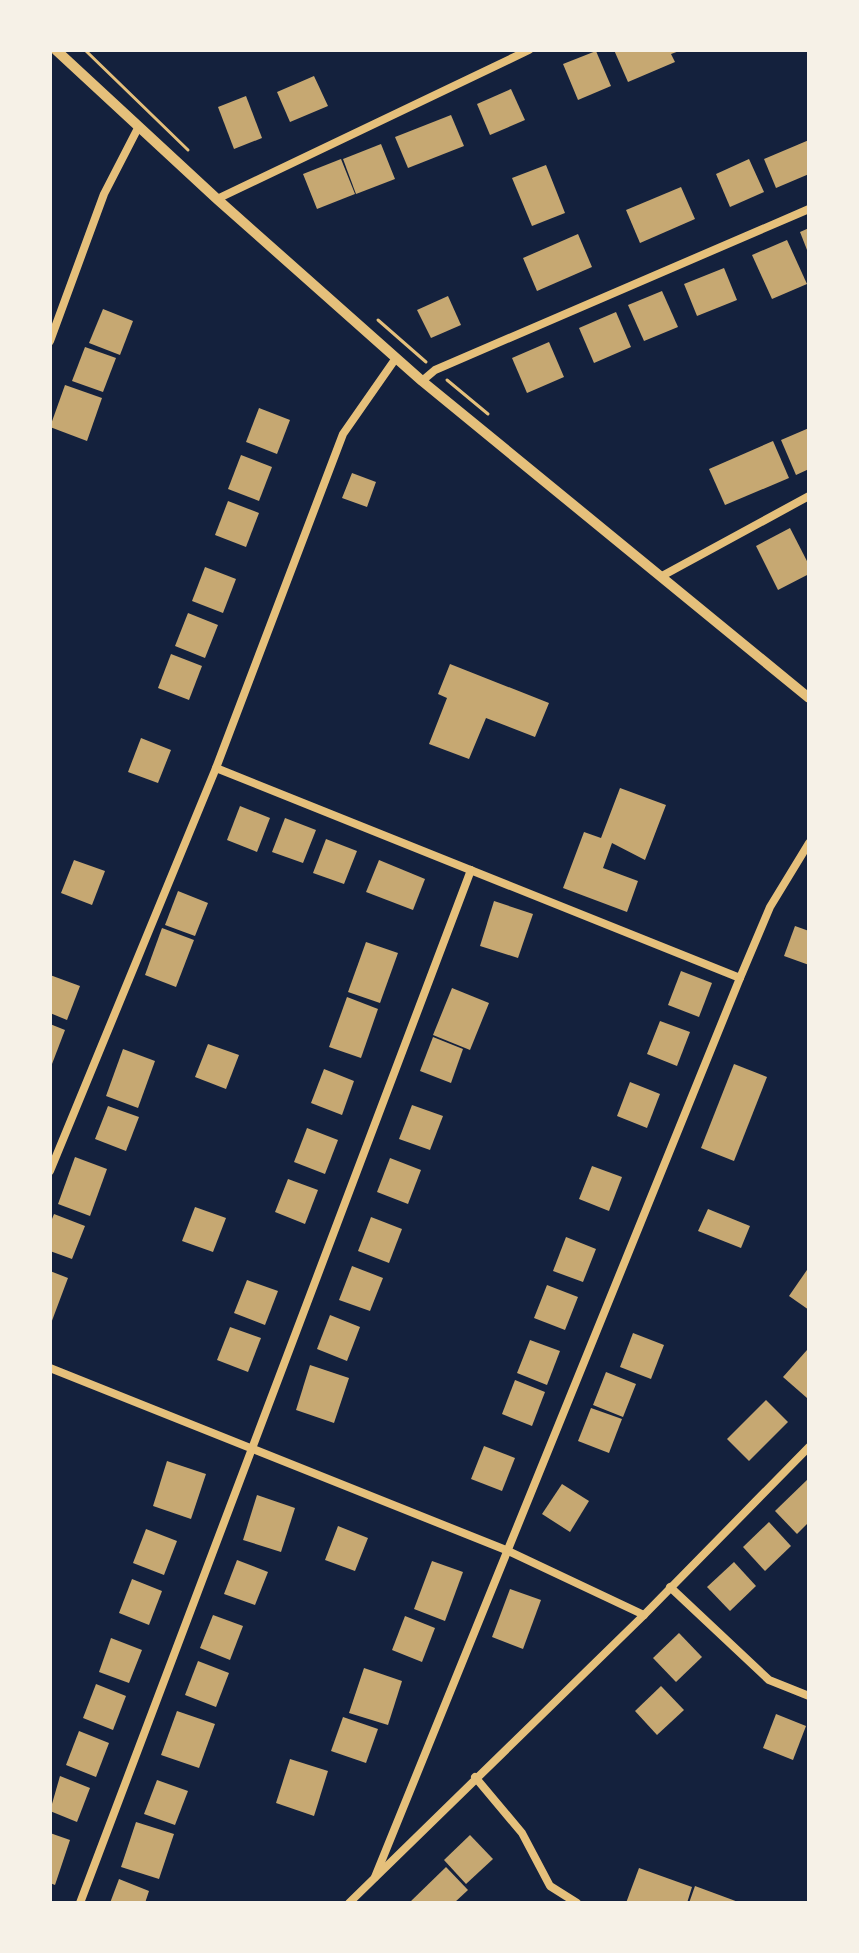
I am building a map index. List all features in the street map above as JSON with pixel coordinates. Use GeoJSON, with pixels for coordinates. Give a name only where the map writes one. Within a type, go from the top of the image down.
{"type":"FeatureCollection","features":[{"type":"Feature","properties":{"kind":"street"},"geometry":{"type":"LineString","coordinates":[[56,50],[138,128],[422,381],[809,698]]}},
{"type":"Feature","properties":{"kind":"street"},"geometry":{"type":"LineString","coordinates":[[217,199],[529,50]]}},
{"type":"Feature","properties":{"kind":"street"},"geometry":{"type":"LineString","coordinates":[[50,341],[104,194],[138,128]]}},
{"type":"Feature","properties":{"kind":"street"},"geometry":{"type":"LineString","coordinates":[[422,381],[435,370],[809,209]]}},
{"type":"Feature","properties":{"kind":"street"},"geometry":{"type":"LineString","coordinates":[[50,1171],[216,768],[343,434],[396,358]]}},
{"type":"Feature","properties":{"kind":"street"},"geometry":{"type":"LineString","coordinates":[[662,576],[809,496]]}},
{"type":"Feature","properties":{"kind":"street"},"geometry":{"type":"LineString","coordinates":[[216,768],[740,978]]}},
{"type":"Feature","properties":{"kind":"street"},"geometry":{"type":"LineString","coordinates":[[375,1877],[740,978],[770,907],[809,843]]}},
{"type":"Feature","properties":{"kind":"street"},"geometry":{"type":"LineString","coordinates":[[80,1903],[471,870]]}},
{"type":"Feature","properties":{"kind":"street"},"geometry":{"type":"LineString","coordinates":[[50,1368],[506,1550],[644,1615]]}},
{"type":"Feature","properties":{"kind":"street"},"geometry":{"type":"LineString","coordinates":[[349,1903],[644,1615],[809,1447]]}},
{"type":"Feature","properties":{"kind":"street"},"geometry":{"type":"LineString","coordinates":[[670,1587],[769,1680],[809,1696]]}},
{"type":"Feature","properties":{"kind":"street"},"geometry":{"type":"LineString","coordinates":[[475,1777],[522,1833],[550,1886],[577,1903]]}},
{"type":"Feature","properties":{"kind":"building"},"geometry":{"type":"Polygon","coordinates":[[[614,50],[682,50],[671,54],[675,62],[628,82],[614,50]]]}},
{"type":"Feature","properties":{"kind":"building"},"geometry":{"type":"Polygon","coordinates":[[[596,51],[611,86],[578,100],[563,64],[596,51]]]}},
{"type":"Feature","properties":{"kind":"building"},"geometry":{"type":"Polygon","coordinates":[[[314,76],[328,106],[290,122],[277,92],[314,76]]]}},
{"type":"Feature","properties":{"kind":"building"},"geometry":{"type":"Polygon","coordinates":[[[511,89],[525,120],[490,135],[477,104],[511,89]]]}},
{"type":"Feature","properties":{"kind":"building"},"geometry":{"type":"Polygon","coordinates":[[[246,96],[262,138],[234,149],[218,107],[246,96]]]}},
{"type":"Feature","properties":{"kind":"building"},"geometry":{"type":"Polygon","coordinates":[[[451,115],[464,146],[408,168],[395,137],[451,115]]]}},
{"type":"Feature","properties":{"kind":"building"},"geometry":{"type":"Polygon","coordinates":[[[809,140],[809,174],[776,188],[764,159],[809,140]]]}},
{"type":"Feature","properties":{"kind":"building"},"geometry":{"type":"Polygon","coordinates":[[[381,144],[395,179],[356,194],[343,159],[381,144]]]}},
{"type":"Feature","properties":{"kind":"building"},"geometry":{"type":"Polygon","coordinates":[[[341,159],[355,194],[317,209],[303,174],[341,159]]]}},
{"type":"Feature","properties":{"kind":"building"},"geometry":{"type":"Polygon","coordinates":[[[749,159],[764,192],[730,207],[716,174],[749,159]]]}},
{"type":"Feature","properties":{"kind":"building"},"geometry":{"type":"Polygon","coordinates":[[[546,165],[565,213],[532,226],[512,178],[546,165]]]}},
{"type":"Feature","properties":{"kind":"building"},"geometry":{"type":"Polygon","coordinates":[[[681,187],[695,219],[640,243],[626,210],[681,187]]]}},
{"type":"Feature","properties":{"kind":"building"},"geometry":{"type":"Polygon","coordinates":[[[809,228],[809,255],[800,232],[809,228]]]}},
{"type":"Feature","properties":{"kind":"building"},"geometry":{"type":"Polygon","coordinates":[[[578,234],[592,267],[537,291],[523,258],[578,234]]]}},
{"type":"Feature","properties":{"kind":"building"},"geometry":{"type":"Polygon","coordinates":[[[787,240],[807,284],[772,299],[752,255],[787,240]]]}},
{"type":"Feature","properties":{"kind":"building"},"geometry":{"type":"Polygon","coordinates":[[[724,268],[737,300],[697,316],[684,284],[724,268]]]}},
{"type":"Feature","properties":{"kind":"building"},"geometry":{"type":"Polygon","coordinates":[[[662,291],[678,327],[644,341],[628,305],[662,291]]]}},
{"type":"Feature","properties":{"kind":"building"},"geometry":{"type":"Polygon","coordinates":[[[448,296],[461,325],[431,338],[417,310],[448,296]]]}},
{"type":"Feature","properties":{"kind":"building"},"geometry":{"type":"Polygon","coordinates":[[[103,309],[133,321],[120,355],[89,343],[103,309]]]}},
{"type":"Feature","properties":{"kind":"building"},"geometry":{"type":"Polygon","coordinates":[[[616,312],[631,347],[594,363],[579,328],[616,312]]]}},
{"type":"Feature","properties":{"kind":"building"},"geometry":{"type":"Polygon","coordinates":[[[549,342],[564,377],[527,393],[512,358],[549,342]]]}},
{"type":"Feature","properties":{"kind":"building"},"geometry":{"type":"Polygon","coordinates":[[[85,347],[116,358],[103,392],[72,381],[85,347]]]}},
{"type":"Feature","properties":{"kind":"building"},"geometry":{"type":"Polygon","coordinates":[[[65,385],[102,398],[87,441],[50,427],[65,385]]]}},
{"type":"Feature","properties":{"kind":"building"},"geometry":{"type":"Polygon","coordinates":[[[259,408],[290,420],[277,454],[246,442],[259,408]]]}},
{"type":"Feature","properties":{"kind":"building"},"geometry":{"type":"Polygon","coordinates":[[[809,428],[809,469],[796,475],[781,440],[809,428]]]}},
{"type":"Feature","properties":{"kind":"building"},"geometry":{"type":"Polygon","coordinates":[[[773,441],[789,478],[725,505],[709,469],[773,441]]]}},
{"type":"Feature","properties":{"kind":"building"},"geometry":{"type":"Polygon","coordinates":[[[241,455],[272,467],[259,501],[228,489],[241,455]]]}},
{"type":"Feature","properties":{"kind":"building"},"geometry":{"type":"Polygon","coordinates":[[[352,473],[376,482],[367,507],[342,498],[352,473]]]}},
{"type":"Feature","properties":{"kind":"building"},"geometry":{"type":"Polygon","coordinates":[[[228,501],[259,513],[246,547],[215,535],[228,501]]]}},
{"type":"Feature","properties":{"kind":"building"},"geometry":{"type":"Polygon","coordinates":[[[790,528],[809,565],[809,574],[778,590],[756,546],[790,528]]]}},
{"type":"Feature","properties":{"kind":"building"},"geometry":{"type":"Polygon","coordinates":[[[205,567],[236,579],[223,613],[192,601],[205,567]]]}},
{"type":"Feature","properties":{"kind":"building"},"geometry":{"type":"Polygon","coordinates":[[[188,613],[218,625],[205,658],[175,646],[188,613]]]}},
{"type":"Feature","properties":{"kind":"building"},"geometry":{"type":"Polygon","coordinates":[[[171,654],[202,666],[189,700],[158,688],[171,654]]]}},
{"type":"Feature","properties":{"kind":"building"},"geometry":{"type":"Polygon","coordinates":[[[450,664],[549,703],[535,737],[486,718],[469,759],[429,744],[447,698],[438,694],[450,664]]]}},
{"type":"Feature","properties":{"kind":"building"},"geometry":{"type":"Polygon","coordinates":[[[141,738],[171,750],[158,783],[128,772],[141,738]]]}},
{"type":"Feature","properties":{"kind":"building"},"geometry":{"type":"Polygon","coordinates":[[[620,788],[666,805],[645,860],[612,843],[603,868],[638,881],[627,912],[563,888],[584,832],[601,838],[620,788]]]}},
{"type":"Feature","properties":{"kind":"building"},"geometry":{"type":"Polygon","coordinates":[[[240,806],[270,818],[257,852],[227,840],[240,806]]]}},
{"type":"Feature","properties":{"kind":"building"},"geometry":{"type":"Polygon","coordinates":[[[285,818],[316,830],[303,863],[272,852],[285,818]]]}},
{"type":"Feature","properties":{"kind":"building"},"geometry":{"type":"Polygon","coordinates":[[[326,839],[357,851],[344,884],[313,873],[326,839]]]}},
{"type":"Feature","properties":{"kind":"building"},"geometry":{"type":"Polygon","coordinates":[[[74,860],[105,871],[92,905],[61,893],[74,860]]]}},
{"type":"Feature","properties":{"kind":"building"},"geometry":{"type":"Polygon","coordinates":[[[379,860],[425,879],[413,910],[366,892],[379,860]]]}},
{"type":"Feature","properties":{"kind":"building"},"geometry":{"type":"Polygon","coordinates":[[[178,891],[208,903],[195,936],[165,925],[178,891]]]}},
{"type":"Feature","properties":{"kind":"building"},"geometry":{"type":"Polygon","coordinates":[[[494,901],[533,914],[518,958],[480,946],[494,901]]]}},
{"type":"Feature","properties":{"kind":"building"},"geometry":{"type":"Polygon","coordinates":[[[795,926],[809,931],[809,965],[784,956],[795,926]]]}},
{"type":"Feature","properties":{"kind":"building"},"geometry":{"type":"Polygon","coordinates":[[[162,928],[194,940],[176,987],[145,975],[162,928]]]}},
{"type":"Feature","properties":{"kind":"building"},"geometry":{"type":"Polygon","coordinates":[[[366,942],[398,953],[380,1003],[348,992],[366,942]]]}},
{"type":"Feature","properties":{"kind":"building"},"geometry":{"type":"Polygon","coordinates":[[[681,971],[712,983],[699,1017],[668,1005],[681,971]]]}},
{"type":"Feature","properties":{"kind":"building"},"geometry":{"type":"Polygon","coordinates":[[[50,975],[80,986],[67,1020],[50,1013],[50,975]]]}},
{"type":"Feature","properties":{"kind":"building"},"geometry":{"type":"Polygon","coordinates":[[[452,988],[489,1003],[470,1050],[433,1035],[452,988]]]}},
{"type":"Feature","properties":{"kind":"building"},"geometry":{"type":"Polygon","coordinates":[[[347,997],[378,1009],[361,1058],[329,1047],[347,997]]]}},
{"type":"Feature","properties":{"kind":"building"},"geometry":{"type":"Polygon","coordinates":[[[660,1021],[690,1032],[677,1066],[647,1054],[660,1021]]]}},
{"type":"Feature","properties":{"kind":"building"},"geometry":{"type":"Polygon","coordinates":[[[50,1024],[65,1030],[52,1064],[50,1063],[50,1024]]]}},
{"type":"Feature","properties":{"kind":"building"},"geometry":{"type":"Polygon","coordinates":[[[433,1037],[463,1049],[451,1083],[420,1071],[433,1037]]]}},
{"type":"Feature","properties":{"kind":"building"},"geometry":{"type":"Polygon","coordinates":[[[208,1044],[239,1055],[226,1089],[195,1077],[208,1044]]]}},
{"type":"Feature","properties":{"kind":"building"},"geometry":{"type":"Polygon","coordinates":[[[123,1049],[155,1061],[138,1108],[106,1096],[123,1049]]]}},
{"type":"Feature","properties":{"kind":"building"},"geometry":{"type":"Polygon","coordinates":[[[734,1064],[767,1077],[734,1161],[701,1148],[734,1064]]]}},
{"type":"Feature","properties":{"kind":"building"},"geometry":{"type":"Polygon","coordinates":[[[324,1069],[354,1081],[342,1115],[311,1103],[324,1069]]]}},
{"type":"Feature","properties":{"kind":"building"},"geometry":{"type":"Polygon","coordinates":[[[630,1082],[660,1094],[647,1128],[617,1116],[630,1082]]]}},
{"type":"Feature","properties":{"kind":"building"},"geometry":{"type":"Polygon","coordinates":[[[412,1105],[443,1116],[430,1150],[399,1139],[412,1105]]]}},
{"type":"Feature","properties":{"kind":"building"},"geometry":{"type":"Polygon","coordinates":[[[108,1106],[139,1117],[126,1151],[95,1139],[108,1106]]]}},
{"type":"Feature","properties":{"kind":"building"},"geometry":{"type":"Polygon","coordinates":[[[307,1128],[338,1140],[325,1174],[294,1162],[307,1128]]]}},
{"type":"Feature","properties":{"kind":"building"},"geometry":{"type":"Polygon","coordinates":[[[75,1157],[107,1169],[90,1216],[58,1204],[75,1157]]]}},
{"type":"Feature","properties":{"kind":"building"},"geometry":{"type":"Polygon","coordinates":[[[390,1158],[421,1170],[408,1204],[377,1192],[390,1158]]]}},
{"type":"Feature","properties":{"kind":"building"},"geometry":{"type":"Polygon","coordinates":[[[592,1166],[622,1177],[609,1211],[579,1199],[592,1166]]]}},
{"type":"Feature","properties":{"kind":"building"},"geometry":{"type":"Polygon","coordinates":[[[288,1179],[318,1190],[305,1224],[275,1212],[288,1179]]]}},
{"type":"Feature","properties":{"kind":"building"},"geometry":{"type":"Polygon","coordinates":[[[195,1207],[226,1218],[213,1252],[182,1241],[195,1207]]]}},
{"type":"Feature","properties":{"kind":"building"},"geometry":{"type":"Polygon","coordinates":[[[708,1209],[750,1226],[741,1248],[698,1231],[708,1209]]]}},
{"type":"Feature","properties":{"kind":"building"},"geometry":{"type":"Polygon","coordinates":[[[54,1214],[85,1226],[72,1259],[50,1251],[50,1224],[54,1214]]]}},
{"type":"Feature","properties":{"kind":"building"},"geometry":{"type":"Polygon","coordinates":[[[371,1217],[402,1229],[389,1263],[358,1251],[371,1217]]]}},
{"type":"Feature","properties":{"kind":"building"},"geometry":{"type":"Polygon","coordinates":[[[566,1237],[596,1249],[583,1282],[553,1271],[566,1237]]]}},
{"type":"Feature","properties":{"kind":"building"},"geometry":{"type":"Polygon","coordinates":[[[352,1266],[383,1278],[370,1311],[339,1300],[352,1266]]]}},
{"type":"Feature","properties":{"kind":"building"},"geometry":{"type":"Polygon","coordinates":[[[809,1267],[809,1310],[789,1296],[809,1267]]]}},
{"type":"Feature","properties":{"kind":"building"},"geometry":{"type":"Polygon","coordinates":[[[50,1271],[68,1278],[50,1326],[50,1271]]]}},
{"type":"Feature","properties":{"kind":"building"},"geometry":{"type":"Polygon","coordinates":[[[247,1280],[278,1291],[265,1325],[234,1313],[247,1280]]]}},
{"type":"Feature","properties":{"kind":"building"},"geometry":{"type":"Polygon","coordinates":[[[547,1285],[578,1297],[565,1330],[534,1318],[547,1285]]]}},
{"type":"Feature","properties":{"kind":"building"},"geometry":{"type":"Polygon","coordinates":[[[330,1315],[360,1327],[347,1361],[317,1349],[330,1315]]]}},
{"type":"Feature","properties":{"kind":"building"},"geometry":{"type":"Polygon","coordinates":[[[230,1327],[261,1338],[248,1372],[217,1360],[230,1327]]]}},
{"type":"Feature","properties":{"kind":"building"},"geometry":{"type":"Polygon","coordinates":[[[633,1333],[664,1345],[651,1379],[620,1367],[633,1333]]]}},
{"type":"Feature","properties":{"kind":"building"},"geometry":{"type":"Polygon","coordinates":[[[530,1340],[560,1351],[547,1385],[517,1373],[530,1340]]]}},
{"type":"Feature","properties":{"kind":"building"},"geometry":{"type":"Polygon","coordinates":[[[807,1350],[809,1352],[807,1398],[783,1377],[807,1350]]]}},
{"type":"Feature","properties":{"kind":"building"},"geometry":{"type":"Polygon","coordinates":[[[310,1365],[349,1378],[334,1423],[296,1410],[310,1365]]]}},
{"type":"Feature","properties":{"kind":"building"},"geometry":{"type":"Polygon","coordinates":[[[606,1372],[636,1384],[623,1417],[593,1405],[606,1372]]]}},
{"type":"Feature","properties":{"kind":"building"},"geometry":{"type":"Polygon","coordinates":[[[515,1380],[545,1392],[532,1426],[502,1414],[515,1380]]]}},
{"type":"Feature","properties":{"kind":"building"},"geometry":{"type":"Polygon","coordinates":[[[766,1400],[788,1422],[749,1461],[727,1439],[766,1400]]]}},
{"type":"Feature","properties":{"kind":"building"},"geometry":{"type":"Polygon","coordinates":[[[591,1408],[622,1419],[609,1453],[578,1441],[591,1408]]]}},
{"type":"Feature","properties":{"kind":"building"},"geometry":{"type":"Polygon","coordinates":[[[484,1446],[515,1458],[502,1491],[471,1479],[484,1446]]]}},
{"type":"Feature","properties":{"kind":"building"},"geometry":{"type":"Polygon","coordinates":[[[167,1461],[206,1474],[191,1519],[153,1506],[167,1461]]]}},
{"type":"Feature","properties":{"kind":"building"},"geometry":{"type":"Polygon","coordinates":[[[809,1478],[809,1522],[797,1534],[775,1511],[809,1478]]]}},
{"type":"Feature","properties":{"kind":"building"},"geometry":{"type":"Polygon","coordinates":[[[562,1484],[589,1501],[570,1532],[542,1514],[562,1484]]]}},
{"type":"Feature","properties":{"kind":"building"},"geometry":{"type":"Polygon","coordinates":[[[257,1495],[295,1508],[281,1552],[243,1540],[257,1495]]]}},
{"type":"Feature","properties":{"kind":"building"},"geometry":{"type":"Polygon","coordinates":[[[769,1522],[791,1546],[765,1571],[743,1547],[769,1522]]]}},
{"type":"Feature","properties":{"kind":"building"},"geometry":{"type":"Polygon","coordinates":[[[338,1526],[368,1538],[355,1571],[325,1560],[338,1526]]]}},
{"type":"Feature","properties":{"kind":"building"},"geometry":{"type":"Polygon","coordinates":[[[146,1529],[177,1541],[164,1575],[133,1563],[146,1529]]]}},
{"type":"Feature","properties":{"kind":"building"},"geometry":{"type":"Polygon","coordinates":[[[237,1560],[268,1572],[255,1605],[224,1594],[237,1560]]]}},
{"type":"Feature","properties":{"kind":"building"},"geometry":{"type":"Polygon","coordinates":[[[432,1561],[463,1572],[445,1621],[414,1609],[432,1561]]]}},
{"type":"Feature","properties":{"kind":"building"},"geometry":{"type":"Polygon","coordinates":[[[734,1562],[756,1586],[730,1611],[707,1587],[734,1562]]]}},
{"type":"Feature","properties":{"kind":"building"},"geometry":{"type":"Polygon","coordinates":[[[132,1579],[162,1591],[149,1625],[119,1613],[132,1579]]]}},
{"type":"Feature","properties":{"kind":"building"},"geometry":{"type":"Polygon","coordinates":[[[510,1589],[541,1600],[523,1649],[492,1637],[510,1589]]]}},
{"type":"Feature","properties":{"kind":"building"},"geometry":{"type":"Polygon","coordinates":[[[213,1615],[243,1626],[230,1660],[200,1648],[213,1615]]]}},
{"type":"Feature","properties":{"kind":"building"},"geometry":{"type":"Polygon","coordinates":[[[405,1616],[435,1628],[422,1662],[392,1650],[405,1616]]]}},
{"type":"Feature","properties":{"kind":"building"},"geometry":{"type":"Polygon","coordinates":[[[679,1633],[702,1657],[676,1682],[653,1658],[679,1633]]]}},
{"type":"Feature","properties":{"kind":"building"},"geometry":{"type":"Polygon","coordinates":[[[111,1638],[142,1650],[129,1683],[99,1672],[111,1638]]]}},
{"type":"Feature","properties":{"kind":"building"},"geometry":{"type":"Polygon","coordinates":[[[198,1661],[229,1673],[216,1707],[185,1695],[198,1661]]]}},
{"type":"Feature","properties":{"kind":"building"},"geometry":{"type":"Polygon","coordinates":[[[364,1668],[402,1681],[388,1725],[349,1713],[364,1668]]]}},
{"type":"Feature","properties":{"kind":"building"},"geometry":{"type":"Polygon","coordinates":[[[96,1684],[126,1696],[113,1730],[83,1718],[96,1684]]]}},
{"type":"Feature","properties":{"kind":"building"},"geometry":{"type":"Polygon","coordinates":[[[661,1686],[684,1710],[657,1735],[635,1711],[661,1686]]]}},
{"type":"Feature","properties":{"kind":"building"},"geometry":{"type":"Polygon","coordinates":[[[177,1711],[215,1724],[199,1768],[161,1755],[177,1711]]]}},
{"type":"Feature","properties":{"kind":"building"},"geometry":{"type":"Polygon","coordinates":[[[776,1714],[806,1726],[793,1760],[763,1748],[776,1714]]]}},
{"type":"Feature","properties":{"kind":"building"},"geometry":{"type":"Polygon","coordinates":[[[343,1717],[378,1729],[366,1763],[331,1751],[343,1717]]]}},
{"type":"Feature","properties":{"kind":"building"},"geometry":{"type":"Polygon","coordinates":[[[79,1731],[109,1743],[96,1777],[66,1765],[79,1731]]]}},
{"type":"Feature","properties":{"kind":"building"},"geometry":{"type":"Polygon","coordinates":[[[290,1759],[328,1771],[314,1816],[276,1803],[290,1759]]]}},
{"type":"Feature","properties":{"kind":"building"},"geometry":{"type":"Polygon","coordinates":[[[60,1776],[90,1788],[77,1822],[50,1811],[60,1776]]]}},
{"type":"Feature","properties":{"kind":"building"},"geometry":{"type":"Polygon","coordinates":[[[157,1780],[188,1791],[175,1825],[144,1814],[157,1780]]]}},
{"type":"Feature","properties":{"kind":"building"},"geometry":{"type":"Polygon","coordinates":[[[136,1822],[174,1834],[159,1879],[121,1867],[136,1822]]]}},
{"type":"Feature","properties":{"kind":"building"},"geometry":{"type":"Polygon","coordinates":[[[50,1833],[70,1840],[55,1885],[50,1883],[50,1833]]]}},
{"type":"Feature","properties":{"kind":"building"},"geometry":{"type":"Polygon","coordinates":[[[470,1835],[493,1859],[466,1884],[444,1860],[470,1835]]]}},
{"type":"Feature","properties":{"kind":"building"},"geometry":{"type":"Polygon","coordinates":[[[446,1867],[468,1890],[454,1903],[409,1903],[446,1867]]]}},
{"type":"Feature","properties":{"kind":"building"},"geometry":{"type":"Polygon","coordinates":[[[639,1868],[692,1887],[687,1903],[626,1903],[639,1868]]]}},
{"type":"Feature","properties":{"kind":"building"},"geometry":{"type":"Polygon","coordinates":[[[119,1879],[149,1891],[145,1903],[110,1903],[119,1879]]]}},
{"type":"Feature","properties":{"kind":"building"},"geometry":{"type":"Polygon","coordinates":[[[695,1886],[741,1903],[689,1903],[695,1886]]]}}]}
